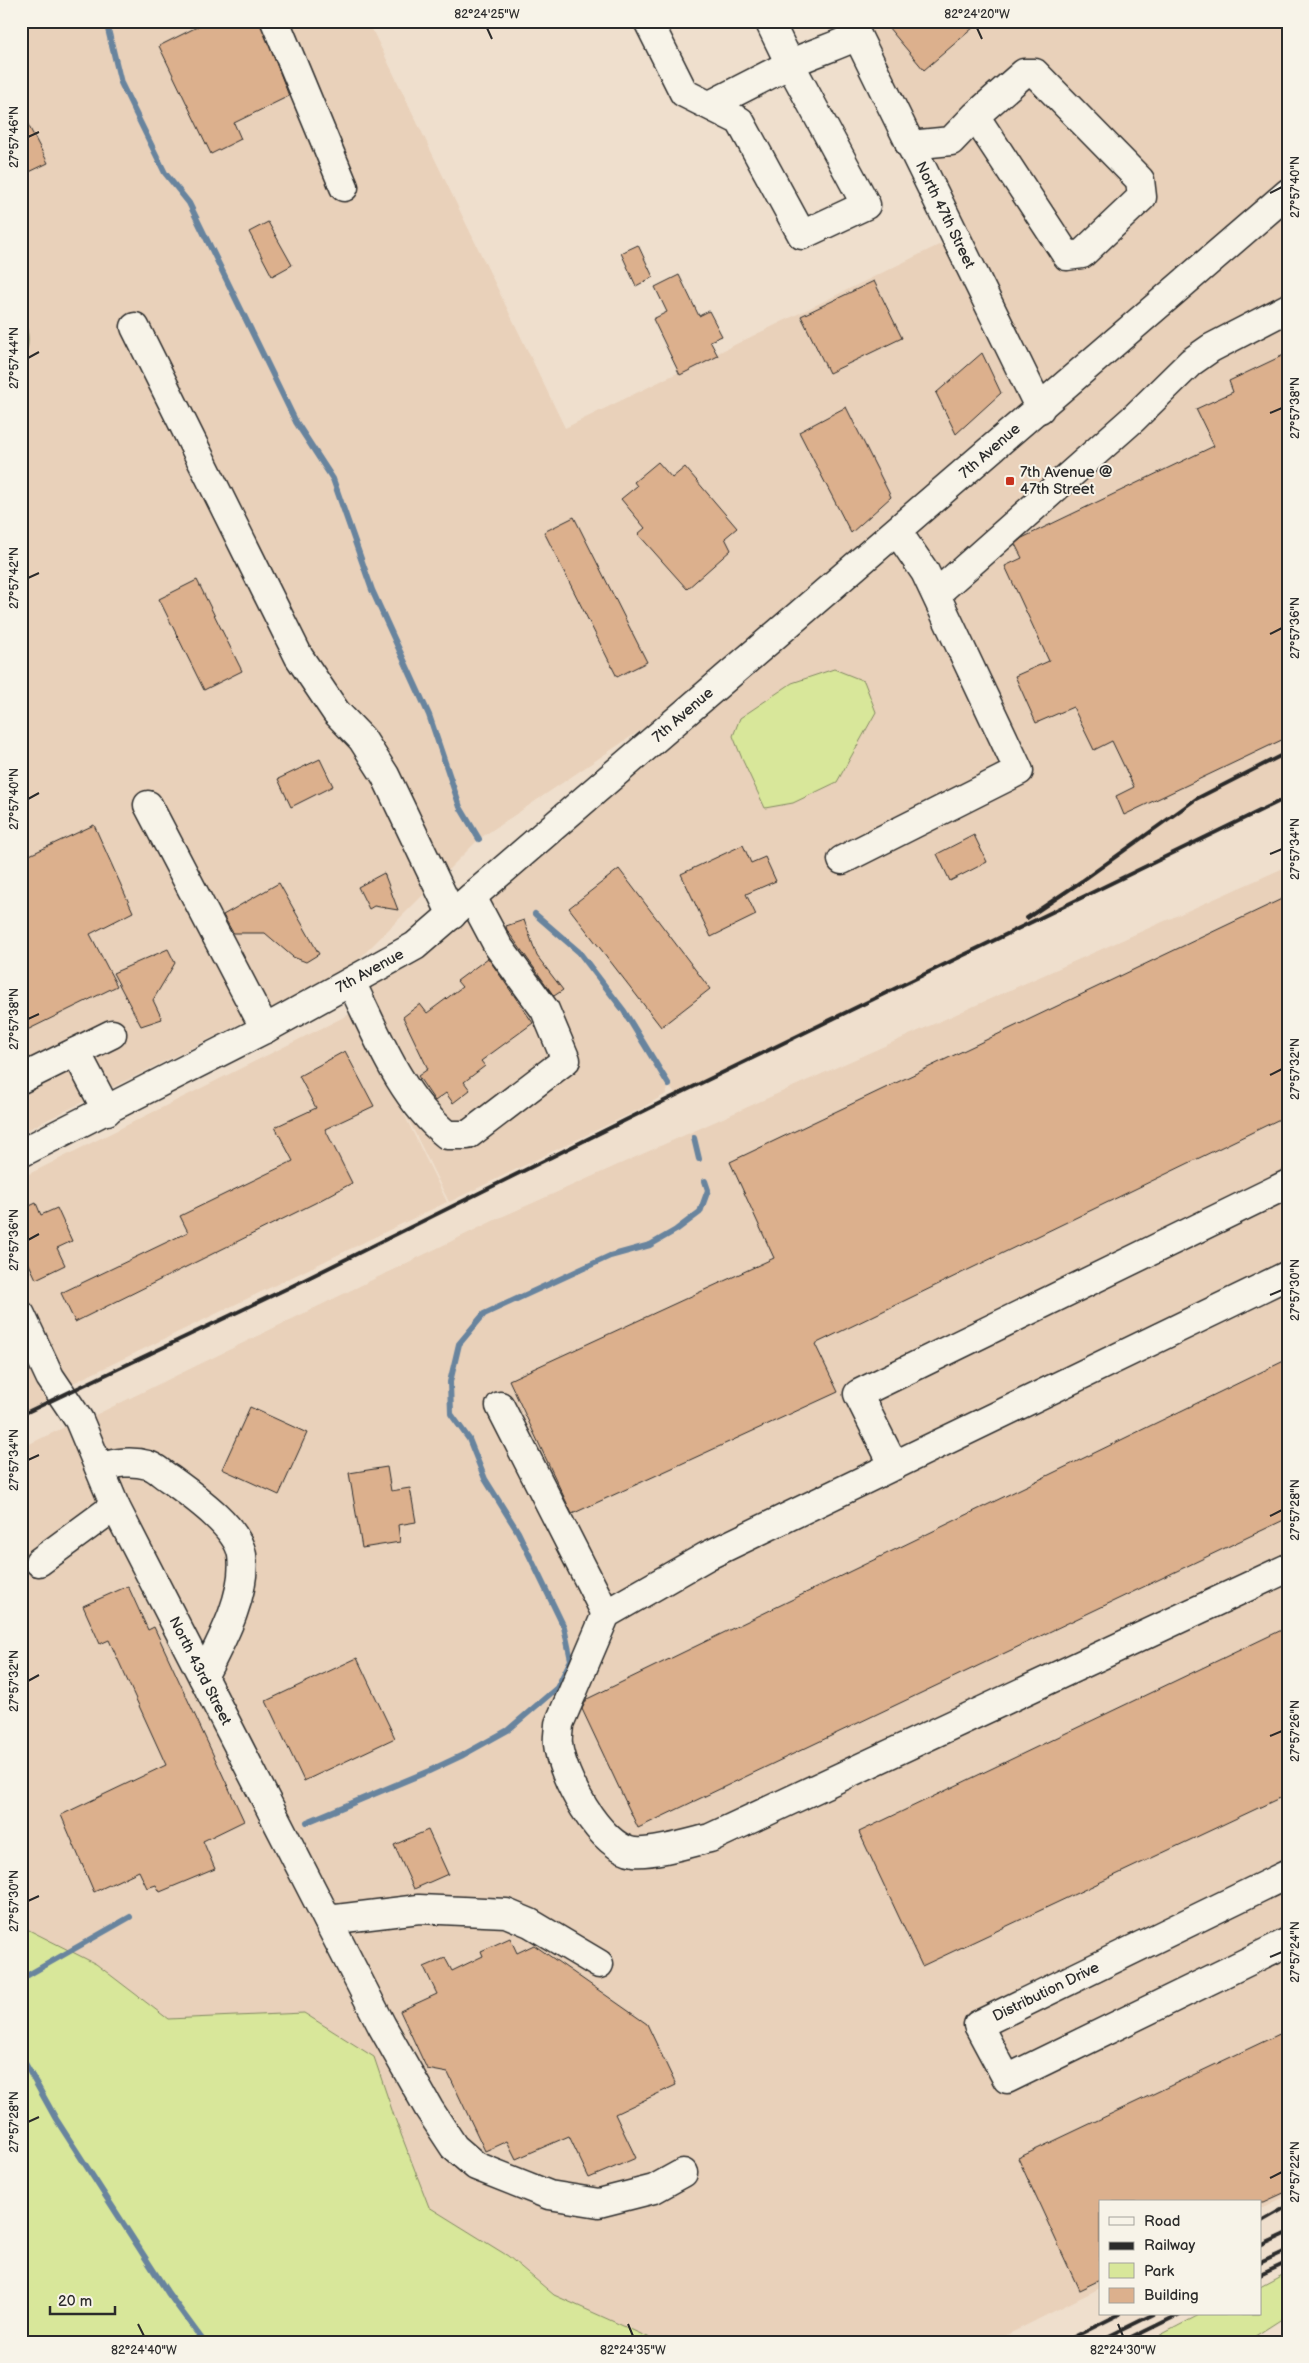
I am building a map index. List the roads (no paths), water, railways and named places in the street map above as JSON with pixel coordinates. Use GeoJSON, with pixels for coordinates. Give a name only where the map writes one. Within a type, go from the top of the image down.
{"type":"FeatureCollection","features":[{"type":"Feature","properties":{"kind":"street"},"geometry":{"type":"LineString","coordinates":[[275,21],[344,187]]}},
{"type":"Feature","properties":{"kind":"street"},"geometry":{"type":"LineString","coordinates":[[649,22],[684,93],[740,121],[802,235],[866,205],[769,21]]}},
{"type":"Feature","properties":{"kind":"street"},"geometry":{"type":"LineString","coordinates":[[710,105],[812,53],[836,47],[854,28]]}},
{"type":"Feature","properties":{"kind":"street","name":"North 47th Street"},"geometry":{"type":"LineString","coordinates":[[854,28],[1040,409]]}},
{"type":"Feature","properties":{"kind":"street"},"geometry":{"type":"LineString","coordinates":[[910,145],[951,141],[974,116],[1024,73],[1035,73],[1140,180],[1142,197],[1082,254],[1067,256],[974,116]]}},
{"type":"Feature","properties":{"kind":"street","name":"7th Avenue"},"geometry":{"type":"LineString","coordinates":[[21,1153],[107,1111],[265,1028],[415,946],[1040,409],[1288,193]]}},
{"type":"Feature","properties":{"kind":"street"},"geometry":{"type":"LineString","coordinates":[[936,594],[1133,419],[1191,362],[1211,348],[1288,308]]}},
{"type":"Feature","properties":{"kind":"street"},"geometry":{"type":"LineString","coordinates":[[135,326],[299,657],[336,712],[362,739],[384,776],[452,915]]}},
{"type":"Feature","properties":{"kind":"street"},"geometry":{"type":"LineString","coordinates":[[842,860],[1019,771],[925,572],[898,531]]}},
{"type":"Feature","properties":{"kind":"street"},"geometry":{"type":"LineString","coordinates":[[148,805],[265,1028]]}},
{"type":"Feature","properties":{"kind":"street"},"geometry":{"type":"LineString","coordinates":[[351,982],[395,1070],[432,1124],[447,1136],[468,1135],[566,1060],[545,1010],[498,946],[472,897]]}},
{"type":"Feature","properties":{"kind":"street"},"geometry":{"type":"LineString","coordinates":[[21,1079],[112,1034]]}},
{"type":"Feature","properties":{"kind":"street"},"geometry":{"type":"LineString","coordinates":[[76,1052],[107,1111]]}},
{"type":"Feature","properties":{"kind":"street"},"geometry":{"type":"LineString","coordinates":[[894,1466],[858,1394],[1288,1184]]}},
{"type":"Feature","properties":{"kind":"street"},"geometry":{"type":"LineString","coordinates":[[1288,1275],[707,1556],[606,1614],[559,1724],[557,1743],[566,1774],[590,1819],[609,1839],[634,1852],[660,1849],[710,1838],[1288,1568]]}},
{"type":"Feature","properties":{"kind":"street","name":"North 43rd Street"},"geometry":{"type":"LineString","coordinates":[[21,1315],[50,1377],[79,1420],[115,1506],[382,2026],[429,2109],[454,2147],[476,2166],[549,2194],[599,2203],[654,2189],[683,2173]]}},
{"type":"Feature","properties":{"kind":"street"},"geometry":{"type":"LineString","coordinates":[[500,1406],[606,1614]]}},
{"type":"Feature","properties":{"kind":"street"},"geometry":{"type":"LineString","coordinates":[[99,1467],[132,1461],[151,1465],[202,1502],[221,1520],[227,1526],[242,1554],[241,1586],[221,1643],[203,1677]]}},
{"type":"Feature","properties":{"kind":"street"},"geometry":{"type":"LineString","coordinates":[[39,1562],[115,1506]]}},
{"type":"Feature","properties":{"kind":"street","name":"Distribution Drive"},"geometry":{"type":"LineString","coordinates":[[1288,1874],[978,2025],[1007,2079],[1288,1942]]}},
{"type":"Feature","properties":{"kind":"street"},"geometry":{"type":"LineString","coordinates":[[328,1920],[420,1909],[506,1913],[530,1923],[599,1964]]}},
{"type":"Feature","properties":{"kind":"waterway"},"geometry":{"type":"LineString","coordinates":[[106,21],[121,83],[165,173],[189,203],[296,422],[333,479],[372,590],[429,715],[460,807],[479,839]]}},
{"type":"Feature","properties":{"kind":"waterway"},"geometry":{"type":"LineString","coordinates":[[535,914],[579,952],[624,1011],[669,1085]]}},
{"type":"Feature","properties":{"kind":"waterway"},"geometry":{"type":"LineString","coordinates":[[694,1138],[699,1159]]}},
{"type":"Feature","properties":{"kind":"waterway"},"geometry":{"type":"LineString","coordinates":[[307,1822],[463,1755],[508,1730],[557,1688],[571,1660],[564,1627],[518,1532],[485,1479],[469,1439],[451,1414],[450,1382],[459,1344],[484,1314],[610,1256],[650,1245],[676,1230],[700,1212],[708,1190],[705,1181]]}},
{"type":"Feature","properties":{"kind":"waterway"},"geometry":{"type":"LineString","coordinates":[[21,1979],[130,1917]]}},
{"type":"Feature","properties":{"kind":"waterway"},"geometry":{"type":"LineString","coordinates":[[21,2056],[56,2119],[168,2293],[204,2342]]}},
{"type":"Feature","properties":{"kind":"railway"},"geometry":{"type":"LineString","coordinates":[[1027,918],[1196,799],[1288,752]]}},
{"type":"Feature","properties":{"kind":"railway"},"geometry":{"type":"LineString","coordinates":[[21,1415],[288,1288],[656,1105],[1288,797]]}},
{"type":"Feature","properties":{"kind":"railway"},"geometry":{"type":"LineString","coordinates":[[1262,2221],[1288,2206]]}},
{"type":"Feature","properties":{"kind":"railway"},"geometry":{"type":"LineString","coordinates":[[1262,2245],[1288,2233]]}},
{"type":"Feature","properties":{"kind":"railway"},"geometry":{"type":"LineString","coordinates":[[1262,2262],[1288,2250]]}},
{"type":"Feature","properties":{"kind":"railway"},"geometry":{"type":"LineString","coordinates":[[1262,2274],[1288,2262]]}},
{"type":"Feature","properties":{"kind":"railway"},"geometry":{"type":"LineString","coordinates":[[1064,2342],[1116,2316]]}},
{"type":"Feature","properties":{"kind":"railway"},"geometry":{"type":"LineString","coordinates":[[1097,2342],[1150,2316]]}},
{"type":"Feature","properties":{"kind":"railway"},"geometry":{"type":"LineString","coordinates":[[1123,2342],[1176,2316]]}},
{"type":"Feature","properties":{"kind":"place","name":"7th Avenue @ 47th Street"},"geometry":{"type":"Point","coordinates":[1010,481]}}]}
